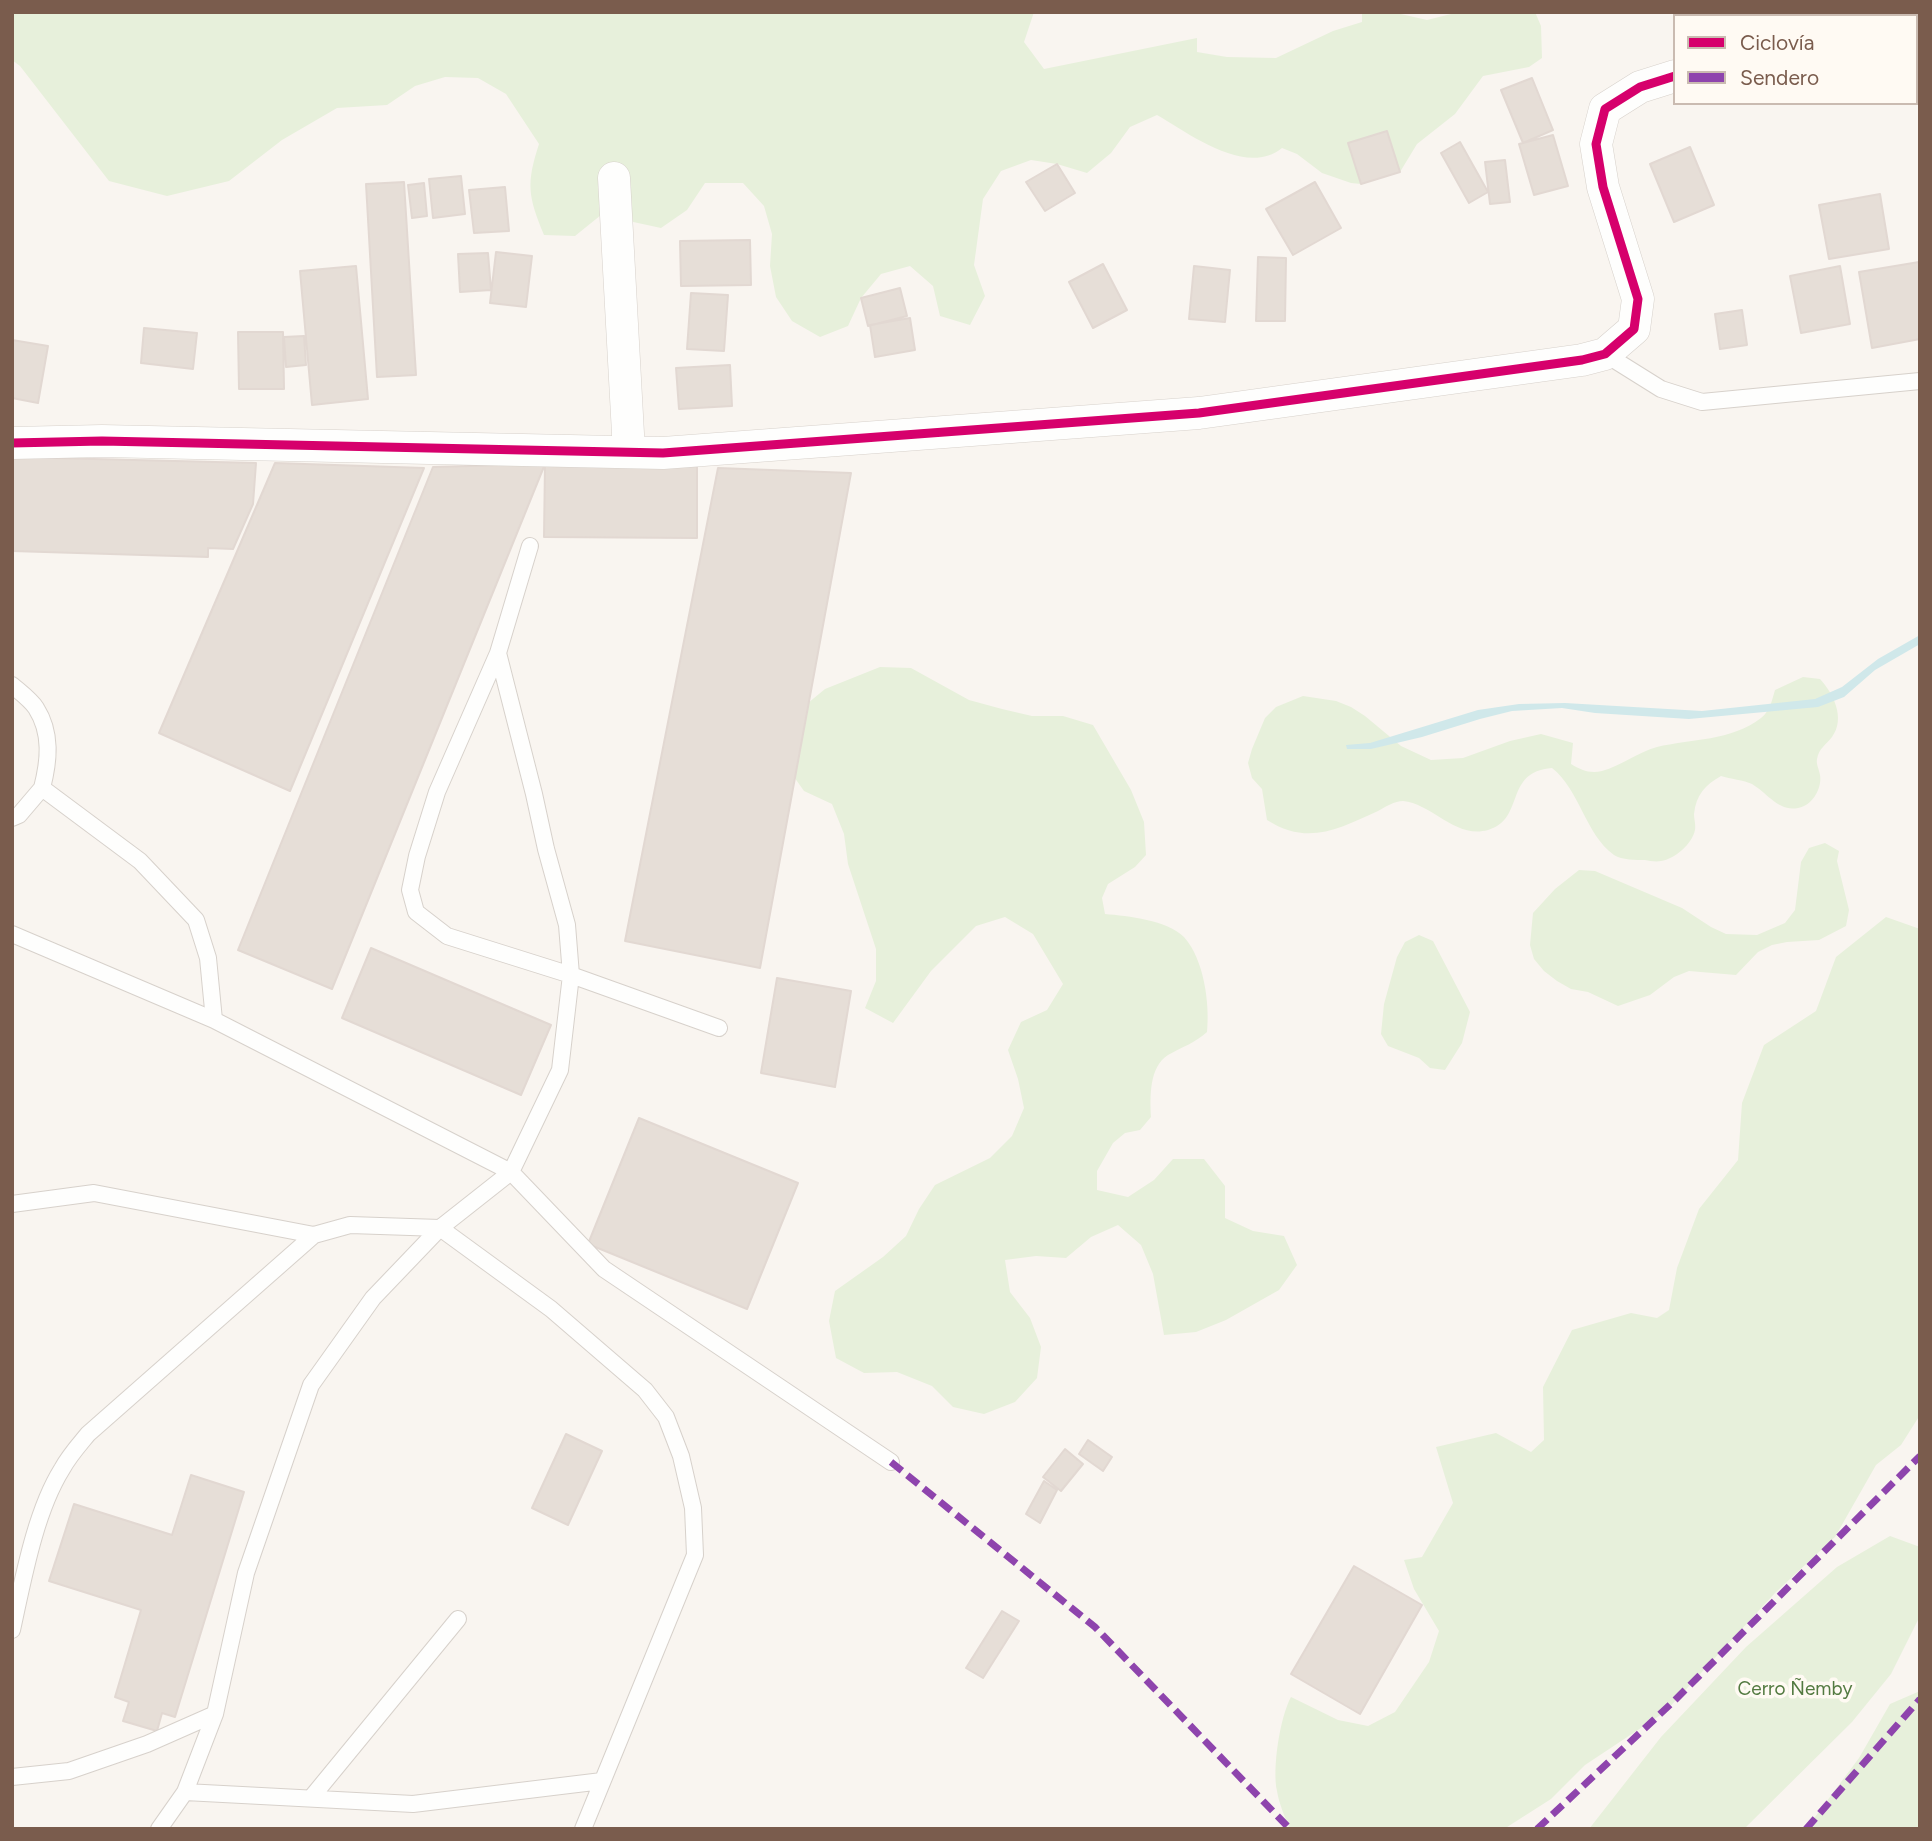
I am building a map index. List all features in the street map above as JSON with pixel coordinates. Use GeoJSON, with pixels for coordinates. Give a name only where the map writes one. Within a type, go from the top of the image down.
{"type":"FeatureCollection","features":[{"type":"Feature","properties":{"kind":"street"},"geometry":{"type":"LineString","coordinates":[[12,443],[102,441],[663,453],[1199,413],[1581,360],[1605,354],[1634,329],[1638,299],[1602,187],[1596,144],[1605,109],[1640,87],[1673,77]]}},
{"type":"Feature","properties":{"kind":"street"},"geometry":{"type":"LineString","coordinates":[[614,178],[629,452]]}},
{"type":"Feature","properties":{"kind":"lane"},"geometry":{"type":"LineString","coordinates":[[1605,354],[1661,389],[1702,402],[1920,381]]}},
{"type":"Feature","properties":{"kind":"lane"},"geometry":{"type":"LineString","coordinates":[[530,546],[498,653],[437,792],[417,856],[410,890],[416,912],[447,936],[571,975],[719,1028]]}},
{"type":"Feature","properties":{"kind":"lane"},"geometry":{"type":"LineString","coordinates":[[159,1829],[185,1792],[215,1714],[246,1573],[311,1385],[373,1298],[440,1228],[511,1172],[560,1070],[571,975],[567,925],[498,653]]}},
{"type":"Feature","properties":{"kind":"lane"},"geometry":{"type":"LineString","coordinates":[[12,685],[36,707],[46,734],[48,762],[42,788],[19,815],[12,818]]}},
{"type":"Feature","properties":{"kind":"lane"},"geometry":{"type":"LineString","coordinates":[[42,788],[139,861],[196,920],[208,958],[214,1020]]}},
{"type":"Feature","properties":{"kind":"lane"},"geometry":{"type":"LineString","coordinates":[[12,933],[214,1020],[511,1172],[604,1269],[891,1462]]}},
{"type":"Feature","properties":{"kind":"lane"},"geometry":{"type":"LineString","coordinates":[[12,1204],[94,1193],[314,1234],[350,1226],[440,1228],[551,1309],[645,1390],[666,1417],[681,1456],[692,1508],[695,1555],[583,1829]]}},
{"type":"Feature","properties":{"kind":"lane"},"geometry":{"type":"LineString","coordinates":[[12,1630],[22,1583],[45,1504],[61,1469],[88,1434],[314,1234]]}},
{"type":"Feature","properties":{"kind":"lane"},"geometry":{"type":"LineString","coordinates":[[311,1798],[458,1619]]}},
{"type":"Feature","properties":{"kind":"lane"},"geometry":{"type":"LineString","coordinates":[[12,1777],[69,1771],[147,1744],[215,1714]]}},
{"type":"Feature","properties":{"kind":"lane"},"geometry":{"type":"LineString","coordinates":[[185,1792],[413,1804],[602,1781]]}},
{"type":"Feature","properties":{"kind":"green space"},"geometry":{"type":"Polygon","coordinates":[[[12,12],[1034,12],[1024,42],[1044,69],[1197,38],[1197,52],[1227,57],[1276,58],[1333,31],[1362,22],[1362,12],[1392,12],[1427,20],[1459,12],[1535,12],[1541,26],[1542,58],[1529,67],[1483,76],[1455,114],[1417,144],[1400,172],[1361,184],[1322,173],[1297,154],[1282,148],[1268,156],[1252,158],[1218,150],[1157,115],[1130,127],[1111,153],[1087,173],[1031,160],[1001,171],[983,199],[974,265],[985,296],[970,325],[940,316],[933,286],[910,266],[881,274],[861,298],[848,326],[820,337],[792,321],[776,297],[770,266],[772,234],[764,206],[743,183],[705,183],[687,210],[661,228],[601,215],[575,236],[544,235],[531,190],[532,170],[539,144],[506,94],[478,78],[445,77],[415,86],[387,105],[337,108],[282,140],[229,181],[167,196],[109,181],[20,66],[12,60],[12,12]]]}},
{"type":"Feature","properties":{"kind":"green space"},"geometry":{"type":"Polygon","coordinates":[[[880,667],[911,668],[969,700],[1002,709],[1032,716],[1063,716],[1093,725],[1131,790],[1144,822],[1146,855],[1135,867],[1108,884],[1102,898],[1105,914],[1158,923],[1184,937],[1201,969],[1208,1021],[1207,1032],[1168,1055],[1157,1067],[1152,1083],[1151,1117],[1140,1130],[1125,1133],[1113,1143],[1097,1171],[1097,1190],[1128,1197],[1154,1180],[1173,1159],[1204,1159],[1225,1186],[1225,1218],[1253,1231],[1284,1236],[1297,1265],[1279,1290],[1226,1320],[1196,1332],[1164,1335],[1153,1274],[1141,1245],[1118,1225],[1091,1237],[1066,1258],[1036,1256],[1005,1260],[1010,1292],[1030,1318],[1041,1347],[1037,1378],[1015,1402],[984,1414],[953,1407],[932,1386],[897,1372],[864,1373],[836,1358],[829,1321],[835,1291],[883,1257],[906,1236],[935,1185],[990,1158],[1012,1136],[1024,1108],[1008,1050],[1021,1022],[1047,1010],[1063,984],[1033,934],[1005,917],[976,926],[931,971],[893,1023],[865,1008],[876,981],[876,949],[848,864],[844,834],[832,804],[804,791],[787,767],[802,708],[825,689],[880,667]]]}},
{"type":"Feature","properties":{"kind":"green space"},"geometry":{"type":"Polygon","coordinates":[[[1803,677],[1820,679],[1833,698],[1838,714],[1836,730],[1818,755],[1820,779],[1814,797],[1804,806],[1789,808],[1782,806],[1752,784],[1721,776],[1710,783],[1699,796],[1694,814],[1695,830],[1687,845],[1677,854],[1661,861],[1614,855],[1596,836],[1562,777],[1552,768],[1537,771],[1527,778],[1520,786],[1507,816],[1500,824],[1488,830],[1465,830],[1414,803],[1403,801],[1336,829],[1310,833],[1282,828],[1267,820],[1262,789],[1252,778],[1248,763],[1265,718],[1276,707],[1303,696],[1336,701],[1351,707],[1401,746],[1431,760],[1463,758],[1510,741],[1541,734],[1573,743],[1571,764],[1586,771],[1598,772],[1657,747],[1724,735],[1750,726],[1767,712],[1775,690],[1803,677]]]}},
{"type":"Feature","properties":{"kind":"green space"},"geometry":{"type":"Polygon","coordinates":[[[1825,843],[1839,851],[1837,861],[1849,910],[1846,926],[1819,940],[1772,945],[1758,952],[1736,975],[1689,971],[1674,977],[1650,995],[1618,1006],[1588,992],[1571,989],[1544,971],[1534,959],[1530,945],[1533,913],[1555,889],[1579,870],[1595,871],[1682,908],[1726,934],[1757,935],[1785,923],[1795,910],[1801,862],[1809,848],[1825,843]]]}},
{"type":"Feature","properties":{"kind":"green space"},"geometry":{"type":"Polygon","coordinates":[[[1886,917],[1920,929],[1920,1415],[1901,1445],[1876,1465],[1835,1537],[1775,1593],[1665,1712],[1585,1765],[1551,1799],[1504,1829],[1290,1829],[1278,1796],[1276,1757],[1280,1730],[1291,1697],[1338,1720],[1368,1726],[1395,1712],[1429,1662],[1439,1631],[1414,1589],[1404,1560],[1422,1557],[1453,1503],[1436,1447],[1496,1433],[1531,1452],[1544,1440],[1543,1387],[1572,1330],[1631,1313],[1657,1318],[1669,1310],[1677,1268],[1699,1209],[1738,1160],[1742,1103],[1764,1045],[1816,1011],[1836,957],[1886,917]]]}},
{"type":"Feature","properties":{"kind":"green space"},"geometry":{"type":"Polygon","coordinates":[[[1419,935],[1433,941],[1470,1012],[1462,1043],[1445,1070],[1430,1068],[1419,1058],[1388,1046],[1381,1034],[1384,1004],[1397,957],[1405,942],[1419,935]]]}},
{"type":"Feature","properties":{"kind":"green space","name":"Cerro Ñemby"},"geometry":{"type":"Polygon","coordinates":[[[1890,1536],[1920,1547],[1920,1616],[1891,1674],[1852,1722],[1744,1829],[1589,1829],[1661,1737],[1746,1647],[1837,1567],[1890,1536]]]}},
{"type":"Feature","properties":{"kind":"green space","name":"Cerro Ñemby"},"geometry":{"type":"Polygon","coordinates":[[[1920,1691],[1920,1829],[1806,1829],[1859,1758],[1890,1704],[1920,1691]]]}},
{"type":"Feature","properties":{"kind":"water"},"geometry":{"type":"Polygon","coordinates":[[[1920,635],[1920,644],[1875,670],[1844,697],[1818,707],[1689,719],[1595,713],[1562,708],[1512,711],[1371,749],[1347,749],[1346,745],[1370,743],[1478,710],[1519,704],[1565,703],[1702,711],[1815,699],[1842,687],[1878,659],[1920,635]]]}},
{"type":"Feature","properties":{"kind":"building"},"geometry":{"type":"Polygon","coordinates":[[[1532,78],[1553,130],[1523,143],[1501,90],[1532,78]]]}},
{"type":"Feature","properties":{"kind":"building"},"geometry":{"type":"Polygon","coordinates":[[[1387,131],[1400,172],[1361,184],[1348,143],[1387,131]]]}},
{"type":"Feature","properties":{"kind":"building"},"geometry":{"type":"Polygon","coordinates":[[[1553,135],[1568,186],[1534,195],[1519,144],[1553,135]]]}},
{"type":"Feature","properties":{"kind":"building"},"geometry":{"type":"Polygon","coordinates":[[[1460,142],[1488,192],[1469,203],[1441,153],[1460,142]]]}},
{"type":"Feature","properties":{"kind":"building"},"geometry":{"type":"Polygon","coordinates":[[[1690,147],[1714,205],[1674,222],[1650,164],[1690,147]]]}},
{"type":"Feature","properties":{"kind":"building"},"geometry":{"type":"Polygon","coordinates":[[[1505,160],[1510,202],[1490,204],[1485,162],[1505,160]]]}},
{"type":"Feature","properties":{"kind":"building"},"geometry":{"type":"Polygon","coordinates":[[[1057,164],[1075,193],[1045,211],[1026,182],[1057,164]]]}},
{"type":"Feature","properties":{"kind":"building"},"geometry":{"type":"Polygon","coordinates":[[[461,176],[465,214],[433,218],[429,179],[461,176]]]}},
{"type":"Feature","properties":{"kind":"building"},"geometry":{"type":"Polygon","coordinates":[[[404,182],[416,375],[377,377],[366,184],[404,182]]]}},
{"type":"Feature","properties":{"kind":"building"},"geometry":{"type":"Polygon","coordinates":[[[1315,182],[1341,228],[1293,255],[1266,209],[1315,182]]]}},
{"type":"Feature","properties":{"kind":"building"},"geometry":{"type":"Polygon","coordinates":[[[424,183],[427,216],[412,218],[408,185],[424,183]]]}},
{"type":"Feature","properties":{"kind":"building"},"geometry":{"type":"Polygon","coordinates":[[[505,187],[509,231],[474,233],[469,190],[505,187]]]}},
{"type":"Feature","properties":{"kind":"building"},"geometry":{"type":"Polygon","coordinates":[[[1880,194],[1889,249],[1829,259],[1819,205],[1880,194]]]}},
{"type":"Feature","properties":{"kind":"building"},"geometry":{"type":"Polygon","coordinates":[[[750,240],[751,285],[681,286],[680,241],[750,240]]]}},
{"type":"Feature","properties":{"kind":"building"},"geometry":{"type":"Polygon","coordinates":[[[496,252],[532,256],[526,307],[490,303],[496,252]]]}},
{"type":"Feature","properties":{"kind":"building"},"geometry":{"type":"Polygon","coordinates":[[[488,253],[491,290],[460,292],[458,254],[488,253]]]}},
{"type":"Feature","properties":{"kind":"building"},"geometry":{"type":"Polygon","coordinates":[[[1258,257],[1286,258],[1285,321],[1256,321],[1258,257]]]}},
{"type":"Feature","properties":{"kind":"building"},"geometry":{"type":"Polygon","coordinates":[[[1919,262],[1920,339],[1872,348],[1859,272],[1919,262]]]}},
{"type":"Feature","properties":{"kind":"building"},"geometry":{"type":"Polygon","coordinates":[[[1103,264],[1127,310],[1093,328],[1069,282],[1103,264]]]}},
{"type":"Feature","properties":{"kind":"building"},"geometry":{"type":"Polygon","coordinates":[[[356,266],[368,399],[312,405],[300,271],[356,266]]]}},
{"type":"Feature","properties":{"kind":"building"},"geometry":{"type":"Polygon","coordinates":[[[1194,266],[1230,270],[1225,322],[1189,319],[1194,266]]]}},
{"type":"Feature","properties":{"kind":"building"},"geometry":{"type":"Polygon","coordinates":[[[1840,266],[1850,324],[1801,333],[1790,276],[1840,266]]]}},
{"type":"Feature","properties":{"kind":"building"},"geometry":{"type":"Polygon","coordinates":[[[900,288],[907,316],[868,326],[861,298],[900,288]]]}},
{"type":"Feature","properties":{"kind":"building"},"geometry":{"type":"Polygon","coordinates":[[[691,293],[728,295],[724,351],[687,349],[691,293]]]}},
{"type":"Feature","properties":{"kind":"building"},"geometry":{"type":"Polygon","coordinates":[[[1742,310],[1747,345],[1720,349],[1715,314],[1742,310]]]}},
{"type":"Feature","properties":{"kind":"building"},"geometry":{"type":"Polygon","coordinates":[[[910,318],[915,350],[875,357],[870,325],[910,318]]]}},
{"type":"Feature","properties":{"kind":"building"},"geometry":{"type":"Polygon","coordinates":[[[144,328],[197,333],[193,369],[141,363],[144,328]]]}},
{"type":"Feature","properties":{"kind":"building"},"geometry":{"type":"Polygon","coordinates":[[[238,332],[283,332],[284,389],[239,389],[238,332]]]}},
{"type":"Feature","properties":{"kind":"building"},"geometry":{"type":"Polygon","coordinates":[[[304,336],[306,365],[286,367],[284,337],[304,336]]]}},
{"type":"Feature","properties":{"kind":"building"},"geometry":{"type":"Polygon","coordinates":[[[12,340],[48,346],[38,403],[12,398],[12,340]]]}},
{"type":"Feature","properties":{"kind":"building"},"geometry":{"type":"Polygon","coordinates":[[[730,365],[732,406],[679,409],[676,368],[730,365]]]}},
{"type":"Feature","properties":{"kind":"building"},"geometry":{"type":"Polygon","coordinates":[[[12,457],[256,463],[253,504],[233,549],[208,548],[208,557],[12,551],[12,457]]]}},
{"type":"Feature","properties":{"kind":"building"},"geometry":{"type":"Polygon","coordinates":[[[275,463],[424,468],[290,791],[159,733],[275,463]]]}},
{"type":"Feature","properties":{"kind":"building"},"geometry":{"type":"Polygon","coordinates":[[[545,464],[697,465],[697,538],[544,537],[545,464]]]}},
{"type":"Feature","properties":{"kind":"building"},"geometry":{"type":"Polygon","coordinates":[[[545,464],[332,989],[238,950],[433,467],[545,464]]]}},
{"type":"Feature","properties":{"kind":"building"},"geometry":{"type":"Polygon","coordinates":[[[718,468],[851,473],[760,968],[625,941],[718,468]]]}},
{"type":"Feature","properties":{"kind":"building"},"geometry":{"type":"Polygon","coordinates":[[[371,948],[551,1025],[521,1095],[342,1018],[371,948]]]}},
{"type":"Feature","properties":{"kind":"building"},"geometry":{"type":"Polygon","coordinates":[[[777,978],[851,991],[835,1087],[761,1073],[777,978]]]}},
{"type":"Feature","properties":{"kind":"building"},"geometry":{"type":"Polygon","coordinates":[[[639,1118],[798,1183],[747,1309],[588,1244],[639,1118]]]}},
{"type":"Feature","properties":{"kind":"building"},"geometry":{"type":"Polygon","coordinates":[[[566,1434],[602,1451],[568,1525],[532,1508],[566,1434]]]}},
{"type":"Feature","properties":{"kind":"building"},"geometry":{"type":"Polygon","coordinates":[[[1088,1440],[1112,1457],[1103,1471],[1079,1454],[1088,1440]]]}},
{"type":"Feature","properties":{"kind":"building"},"geometry":{"type":"Polygon","coordinates":[[[1065,1449],[1083,1464],[1061,1491],[1043,1477],[1065,1449]]]}},
{"type":"Feature","properties":{"kind":"building"},"geometry":{"type":"Polygon","coordinates":[[[191,1475],[244,1492],[175,1717],[162,1713],[157,1731],[123,1721],[129,1702],[115,1697],[141,1610],[49,1581],[74,1504],[172,1535],[191,1475]]]}},
{"type":"Feature","properties":{"kind":"building"},"geometry":{"type":"Polygon","coordinates":[[[1044,1481],[1057,1490],[1040,1523],[1026,1514],[1044,1481]]]}},
{"type":"Feature","properties":{"kind":"building"},"geometry":{"type":"Polygon","coordinates":[[[1354,1566],[1422,1605],[1360,1714],[1291,1674],[1354,1566]]]}},
{"type":"Feature","properties":{"kind":"building"},"geometry":{"type":"Polygon","coordinates":[[[1002,1611],[1019,1621],[983,1678],[966,1668],[1002,1611]]]}},
{"type":"Feature","properties":{"kind":"marked path"},"geometry":{"type":"LineString","coordinates":[[1537,1829],[1674,1701],[1920,1456]]}},
{"type":"Feature","properties":{"kind":"marked path"},"geometry":{"type":"LineString","coordinates":[[891,1462],[1095,1627],[1290,1829]]}},
{"type":"Feature","properties":{"kind":"marked path"},"geometry":{"type":"LineString","coordinates":[[1806,1829],[1920,1699]]}},
{"type":"Feature","properties":{"kind":"cycle path"},"geometry":{"type":"LineString","coordinates":[[12,443],[102,441],[663,453],[1199,413],[1582,360],[1605,354],[1634,329],[1638,299],[1603,187],[1596,144],[1605,109],[1640,87],[1673,77]]}}]}
